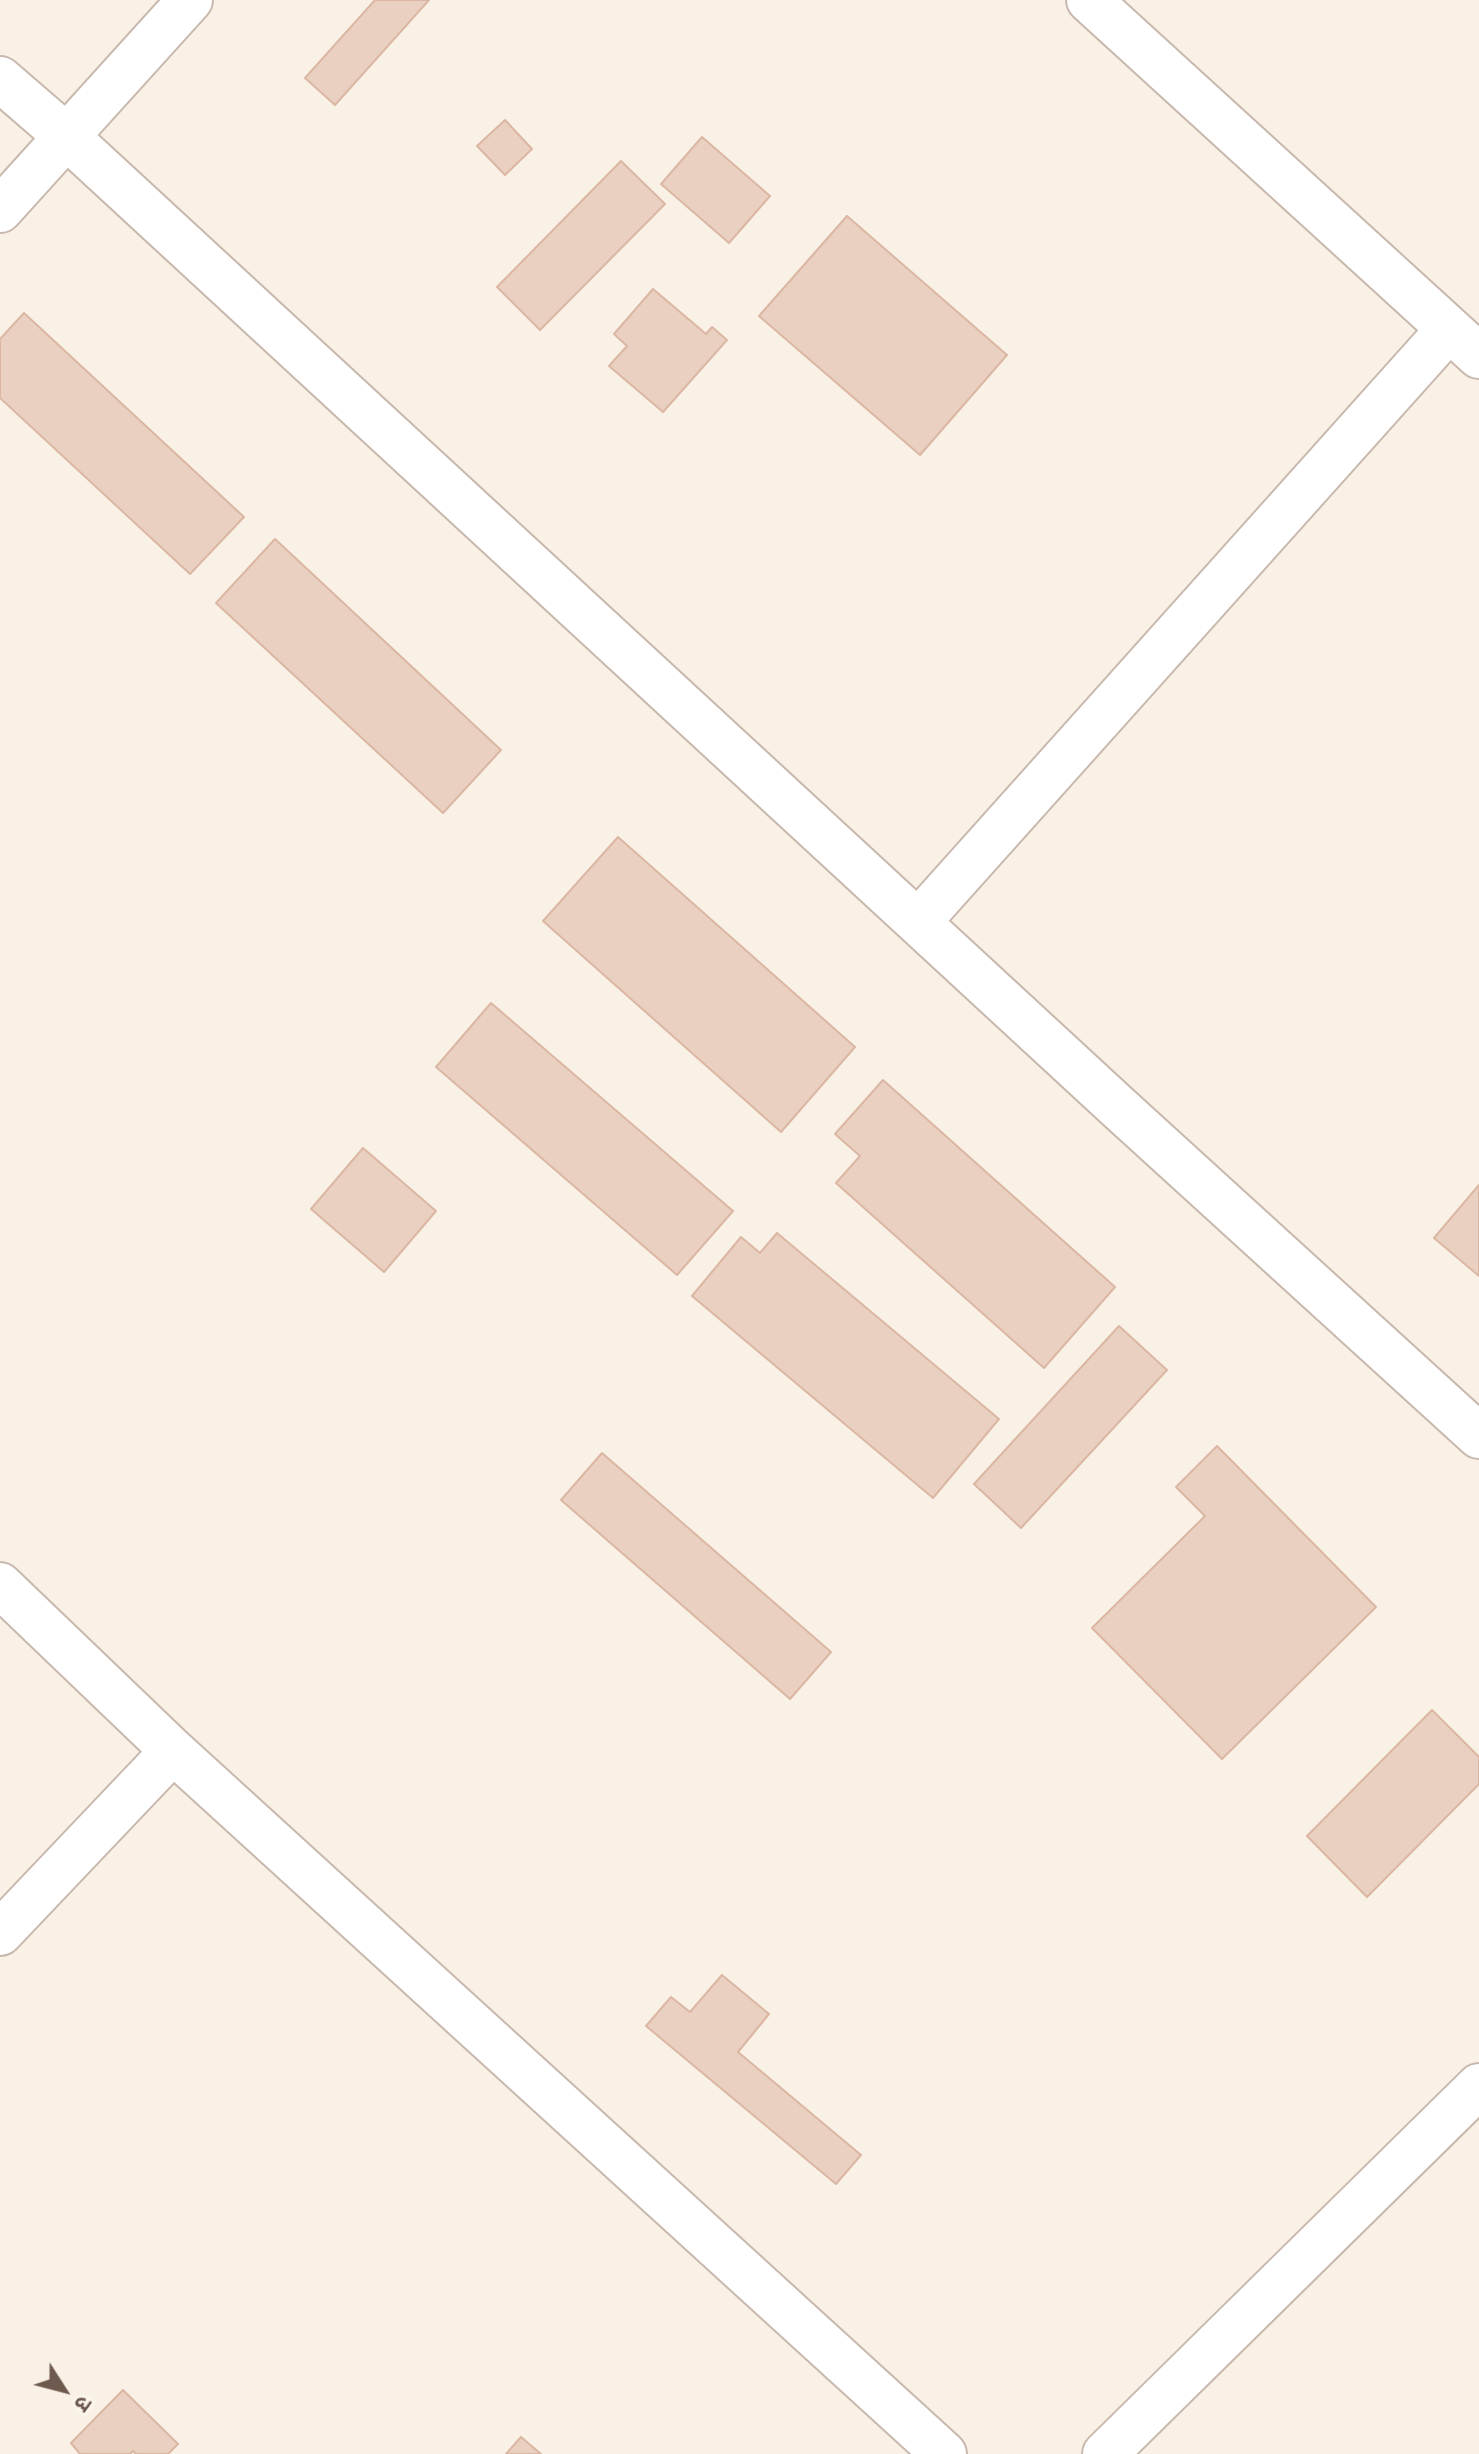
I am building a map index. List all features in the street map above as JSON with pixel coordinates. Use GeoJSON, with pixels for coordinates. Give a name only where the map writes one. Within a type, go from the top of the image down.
{"type":"FeatureCollection","features":[{"type":"Feature","properties":{"kind":"street"},"geometry":{"type":"LineString","coordinates":[[0,210],[190,0]]}},
{"type":"Feature","properties":{"kind":"street"},"geometry":{"type":"LineString","coordinates":[[918,922],[1464,342],[1089,0]]}},
{"type":"Feature","properties":{"kind":"street"},"geometry":{"type":"LineString","coordinates":[[0,79],[66,136],[1479,1436]]}},
{"type":"Feature","properties":{"kind":"street"},"geometry":{"type":"LineString","coordinates":[[0,1585],[173,1751],[944,2454]]}},
{"type":"Feature","properties":{"kind":"street"},"geometry":{"type":"LineString","coordinates":[[0,1933],[173,1751]]}},
{"type":"Feature","properties":{"kind":"street"},"geometry":{"type":"LineString","coordinates":[[1105,2454],[1479,2086]]}},
{"type":"Feature","properties":{"kind":"building"},"geometry":{"type":"Polygon","coordinates":[[[375,0],[429,0],[335,105],[305,78],[375,0]]]}},
{"type":"Feature","properties":{"kind":"building"},"geometry":{"type":"Polygon","coordinates":[[[505,120],[532,149],[505,175],[477,146],[505,120]]]}},
{"type":"Feature","properties":{"kind":"building"},"geometry":{"type":"Polygon","coordinates":[[[702,137],[770,196],[729,243],[661,184],[702,137]]]}},
{"type":"Feature","properties":{"kind":"building"},"geometry":{"type":"Polygon","coordinates":[[[621,161],[665,204],[540,330],[497,287],[621,161]]]}},
{"type":"Feature","properties":{"kind":"building"},"geometry":{"type":"Polygon","coordinates":[[[847,216],[1007,355],[920,455],[759,316],[847,216]]]}},
{"type":"Feature","properties":{"kind":"building"},"geometry":{"type":"Polygon","coordinates":[[[653,289],[706,334],[712,327],[727,340],[663,412],[609,366],[627,346],[614,334],[653,289]]]}},
{"type":"Feature","properties":{"kind":"building"},"geometry":{"type":"Polygon","coordinates":[[[24,313],[244,517],[190,574],[0,398],[0,339],[24,313]]]}},
{"type":"Feature","properties":{"kind":"building"},"geometry":{"type":"Polygon","coordinates":[[[275,539],[501,750],[443,813],[216,603],[275,539]]]}},
{"type":"Feature","properties":{"kind":"building"},"geometry":{"type":"Polygon","coordinates":[[[618,837],[855,1047],[781,1132],[543,921],[618,837]]]}},
{"type":"Feature","properties":{"kind":"building"},"geometry":{"type":"Polygon","coordinates":[[[491,1003],[733,1211],[677,1275],[436,1067],[491,1003]]]}},
{"type":"Feature","properties":{"kind":"building"},"geometry":{"type":"Polygon","coordinates":[[[883,1080],[1115,1287],[1044,1368],[836,1183],[860,1156],[835,1134],[883,1080]]]}},
{"type":"Feature","properties":{"kind":"building"},"geometry":{"type":"Polygon","coordinates":[[[363,1148],[436,1211],[384,1272],[311,1209],[363,1148]]]}},
{"type":"Feature","properties":{"kind":"building"},"geometry":{"type":"Polygon","coordinates":[[[1479,1185],[1479,1276],[1434,1238],[1479,1185]]]}},
{"type":"Feature","properties":{"kind":"building"},"geometry":{"type":"Polygon","coordinates":[[[777,1233],[999,1419],[933,1498],[692,1296],[741,1237],[760,1253],[777,1233]]]}},
{"type":"Feature","properties":{"kind":"building"},"geometry":{"type":"Polygon","coordinates":[[[1119,1326],[1167,1370],[1021,1528],[974,1484],[1119,1326]]]}},
{"type":"Feature","properties":{"kind":"building"},"geometry":{"type":"Polygon","coordinates":[[[1217,1446],[1376,1607],[1222,1759],[1092,1628],[1205,1516],[1176,1487],[1217,1446]]]}},
{"type":"Feature","properties":{"kind":"building"},"geometry":{"type":"Polygon","coordinates":[[[602,1453],[831,1652],[790,1699],[561,1500],[602,1453]]]}},
{"type":"Feature","properties":{"kind":"building"},"geometry":{"type":"Polygon","coordinates":[[[1432,1710],[1479,1757],[1479,1784],[1367,1897],[1307,1836],[1432,1710]]]}},
{"type":"Feature","properties":{"kind":"building"},"geometry":{"type":"Polygon","coordinates":[[[722,1975],[769,2014],[738,2052],[861,2155],[836,2184],[646,2026],[671,1997],[690,2012],[722,1975]]]}},
{"type":"Feature","properties":{"kind":"building"},"geometry":{"type":"Polygon","coordinates":[[[123,2390],[178,2444],[168,2454],[136,2454],[133,2451],[130,2454],[80,2454],[71,2443],[123,2390]]]}},
{"type":"Feature","properties":{"kind":"building"},"geometry":{"type":"Polygon","coordinates":[[[521,2437],[541,2454],[506,2454],[521,2437]]]}}]}
